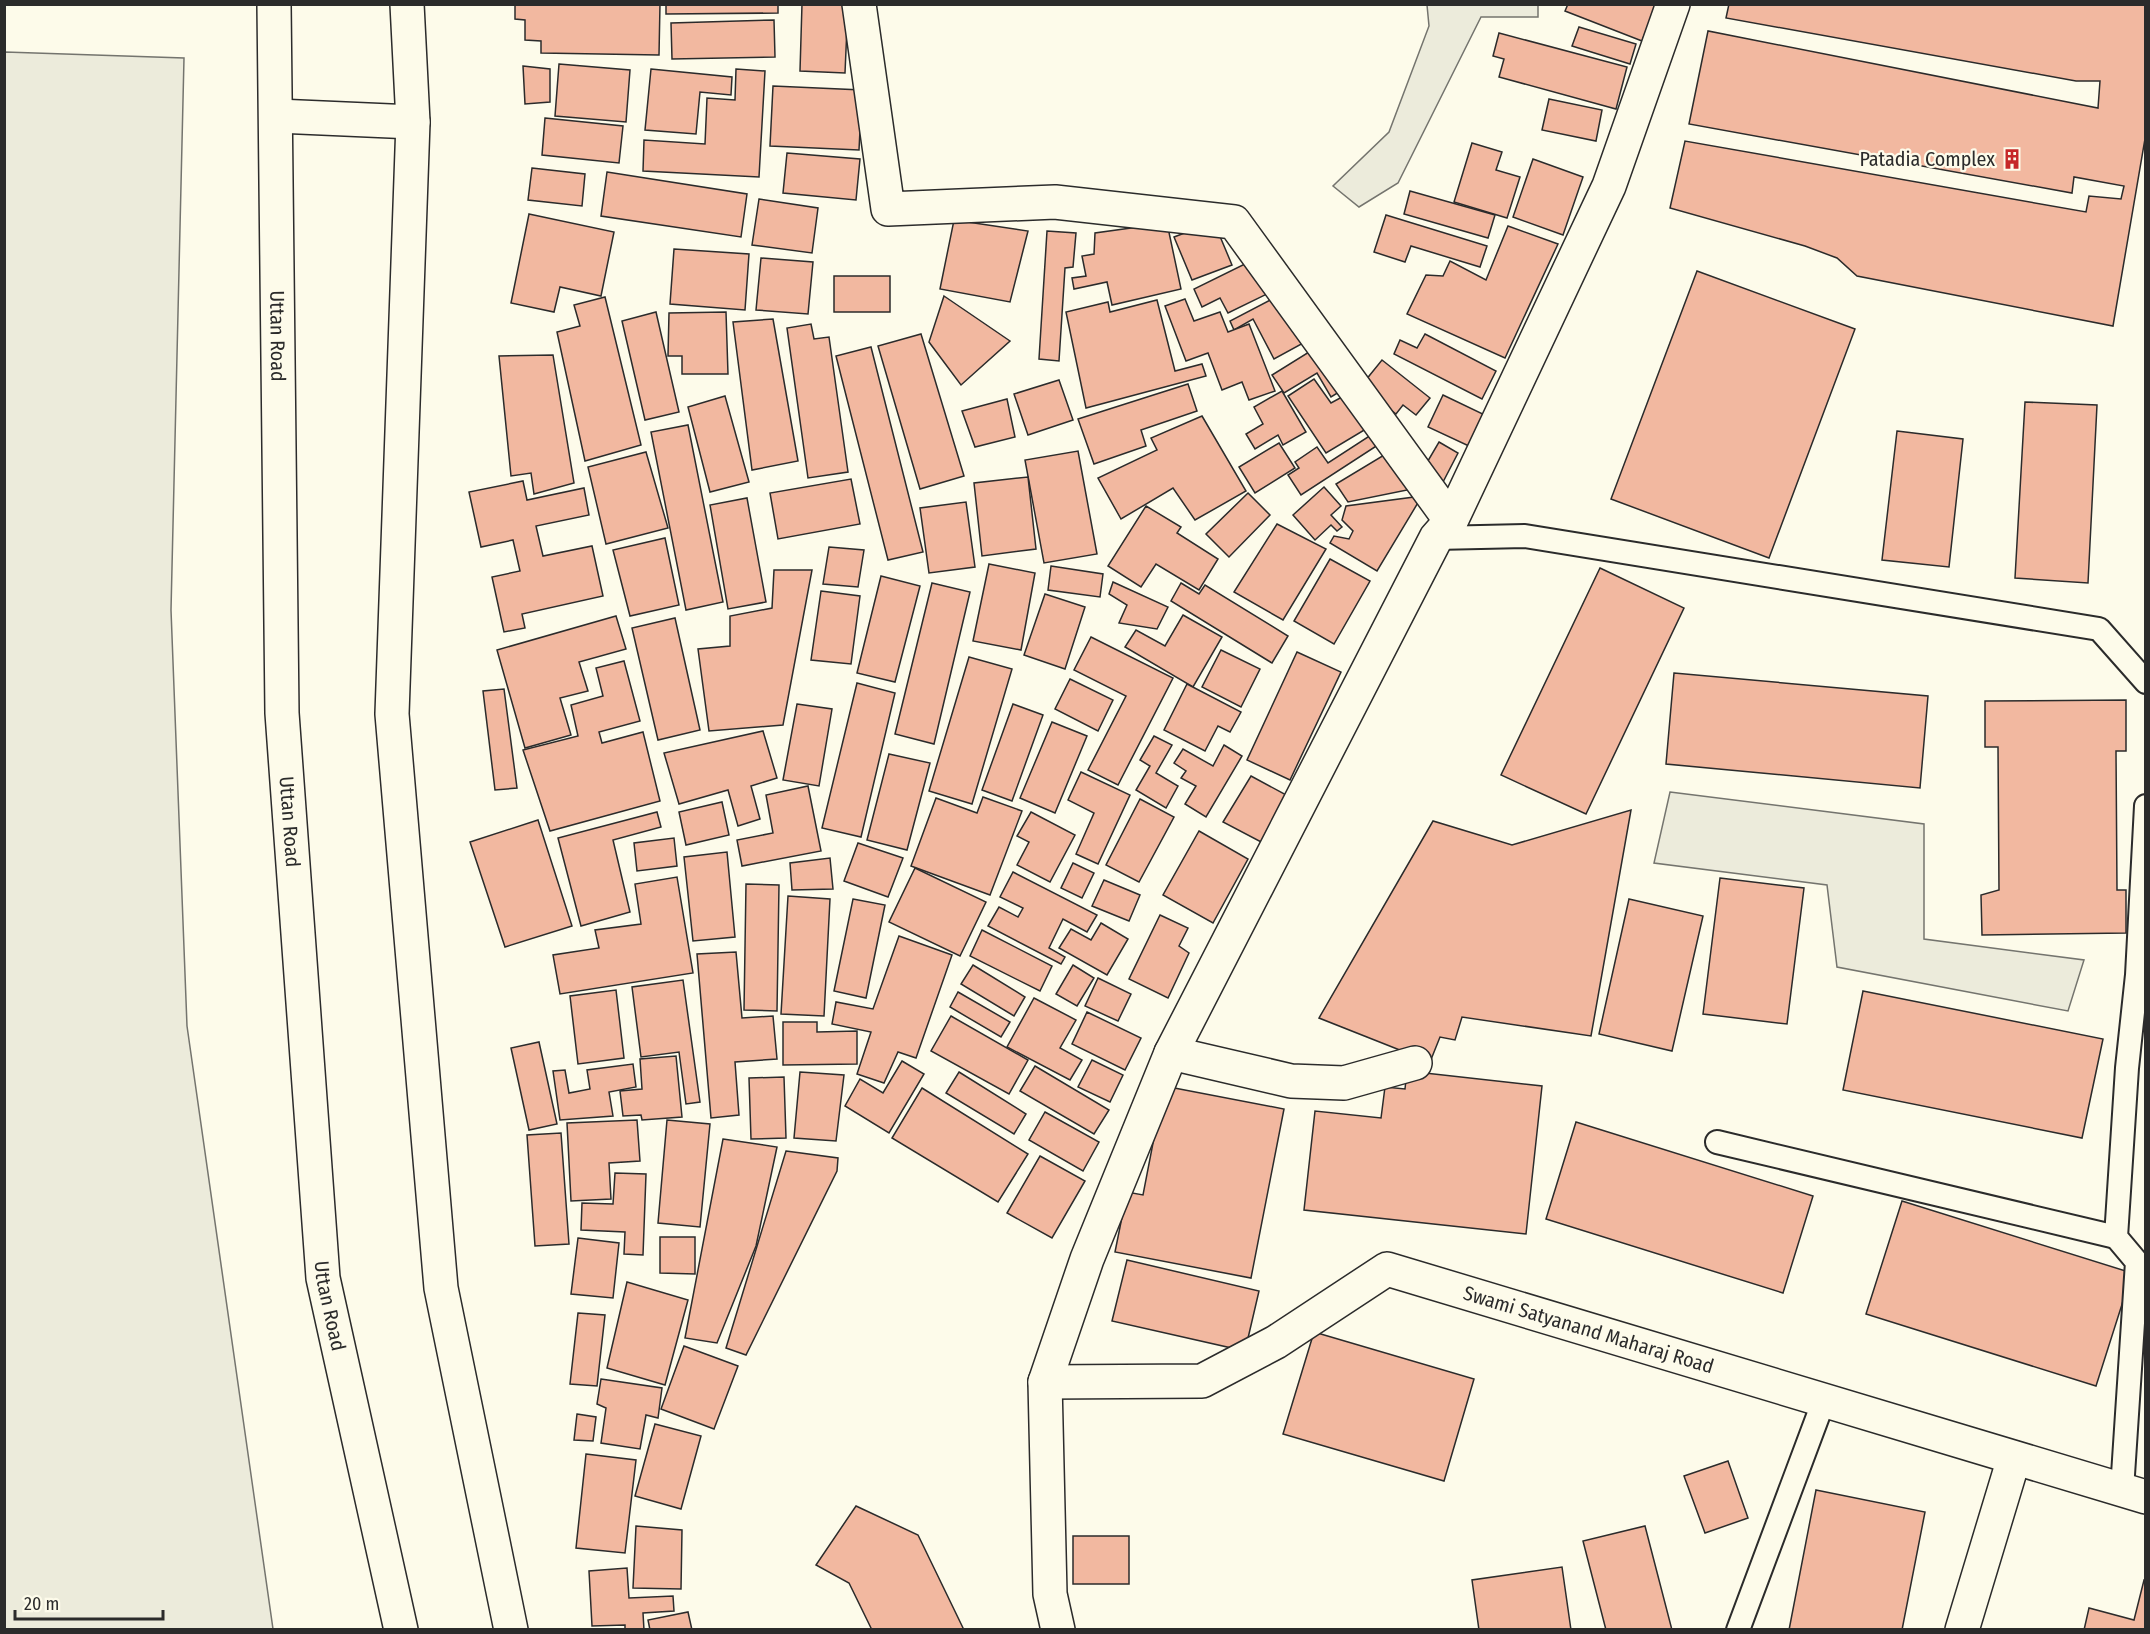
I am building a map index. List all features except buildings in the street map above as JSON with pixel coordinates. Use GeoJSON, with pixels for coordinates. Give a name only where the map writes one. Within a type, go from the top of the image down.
{"type":"FeatureCollection","features":[{"type":"Feature","properties":{"kind":"street","name":"Uttan Road"},"geometry":{"type":"LineString","coordinates":[[274,4],[282,713],[323,1278],[401,1629]]}},
{"type":"Feature","properties":{"kind":"street"},"geometry":{"type":"LineString","coordinates":[[407,4],[413,122],[392,714],[441,1288],[511,1629]]}},
{"type":"Feature","properties":{"kind":"street"},"geometry":{"type":"LineString","coordinates":[[859,4],[888,209],[1055,202],[1234,222],[1443,529]]}},
{"type":"Feature","properties":{"kind":"street"},"geometry":{"type":"LineString","coordinates":[[1058,1629],[1050,1594],[1046,1382],[1087,1259],[1171,1053],[1443,529],[1609,186],[1673,4]]}},
{"type":"Feature","properties":{"kind":"street"},"geometry":{"type":"LineString","coordinates":[[277,116],[413,122]]}},
{"type":"Feature","properties":{"kind":"street"},"geometry":{"type":"LineString","coordinates":[[1171,1053],[1291,1081],[1344,1083],[1415,1063]]}},
{"type":"Feature","properties":{"kind":"street","name":"Swami Satyanand Maharaj Road"},"geometry":{"type":"LineString","coordinates":[[1046,1382],[1202,1381],[1275,1342],[1387,1269],[2134,1494]]}},
{"type":"Feature","properties":{"kind":"street"},"geometry":{"type":"LineString","coordinates":[[1962,1629],[2014,1458]]}},
{"type":"Feature","properties":{"kind":"lane"},"geometry":{"type":"LineString","coordinates":[[1443,529],[1525,536],[2099,629],[2145,682]]}},
{"type":"Feature","properties":{"kind":"lane"},"geometry":{"type":"LineString","coordinates":[[2116,1237],[2127,1068],[2137,975],[2145,806]]}},
{"type":"Feature","properties":{"kind":"lane"},"geometry":{"type":"LineString","coordinates":[[1717,1142],[2116,1237],[2138,1262],[2134,1494]]}},
{"type":"Feature","properties":{"kind":"lane"},"geometry":{"type":"LineString","coordinates":[[1738,1629],[1824,1400]]}},
{"type":"Feature","properties":{"kind":"shaded area"},"geometry":{"type":"Polygon","coordinates":[[[1427,5],[1538,5],[1538,17],[1481,17],[1398,183],[1359,207],[1333,186],[1389,132],[1429,26],[1427,5]]]}},
{"type":"Feature","properties":{"kind":"shaded area"},"geometry":{"type":"Polygon","coordinates":[[[5,52],[184,58],[171,610],[187,1026],[273,1629],[5,1629],[5,52]]]}},
{"type":"Feature","properties":{"kind":"shaded area"},"geometry":{"type":"Polygon","coordinates":[[[1670,792],[1924,824],[1924,939],[2084,960],[2068,1011],[1837,967],[1827,885],[1654,863],[1670,792]]]}},
{"type":"Feature","properties":{"kind":"place","name":"Patadia Complex"},"geometry":{"type":"Point","coordinates":[2012,159]}}]}
